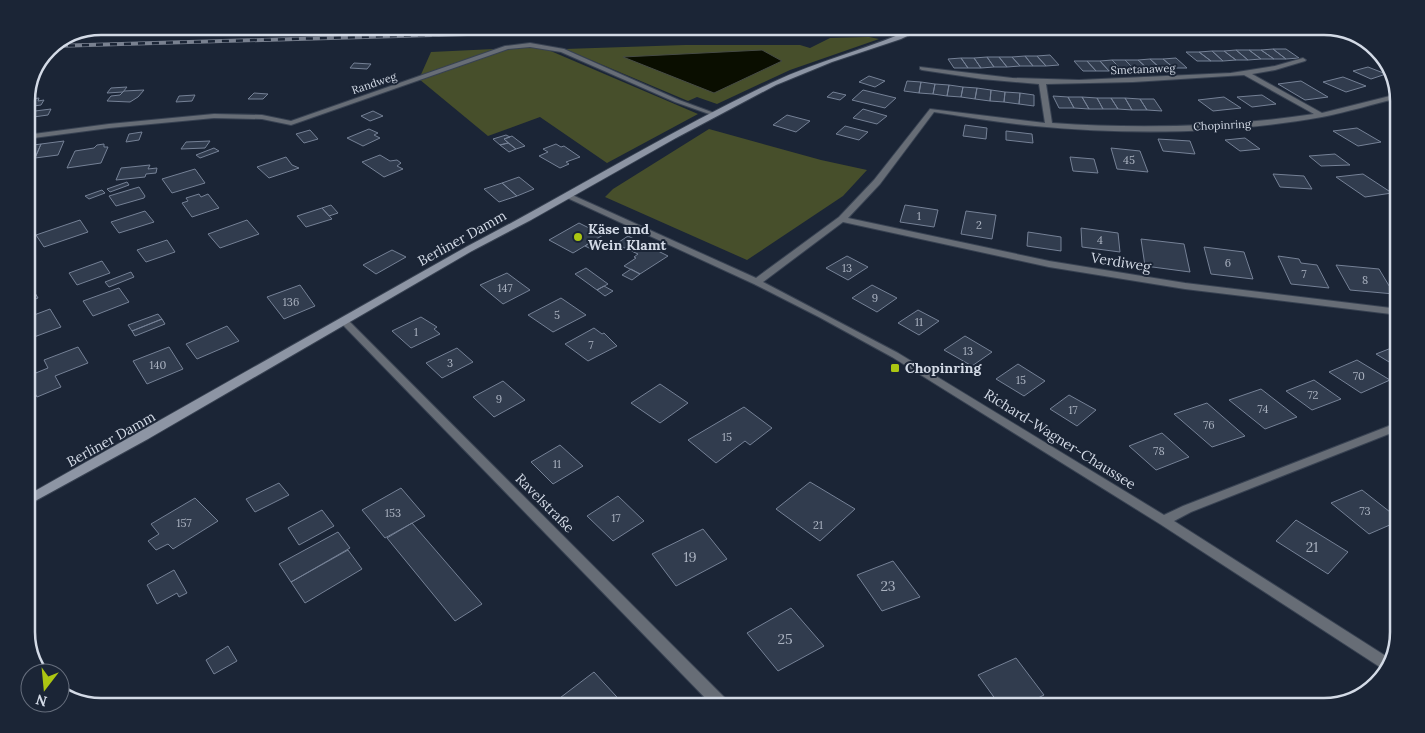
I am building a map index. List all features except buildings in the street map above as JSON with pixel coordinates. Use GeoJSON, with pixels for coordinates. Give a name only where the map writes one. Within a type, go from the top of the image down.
{"type":"FeatureCollection","features":[{"type":"Feature","properties":{"kind":"main road","name":"Berliner Damm"},"geometry":{"type":"LineString","coordinates":[[35,497],[469,249],[714,114],[797,74],[904,35]]}},
{"type":"Feature","properties":{"kind":"street","name":"Randweg"},"geometry":{"type":"LineString","coordinates":[[35,136],[109,126],[214,116],[262,117],[291,123],[507,47],[530,45],[562,50],[678,101],[714,114]]}},
{"type":"Feature","properties":{"kind":"street","name":"Smetanaweg"},"geometry":{"type":"LineString","coordinates":[[922,68],[979,77],[1042,82],[1140,80],[1245,74],[1290,65],[1303,60]]}},
{"type":"Feature","properties":{"kind":"street"},"geometry":{"type":"LineString","coordinates":[[1245,74],[1321,115]]}},
{"type":"Feature","properties":{"kind":"street"},"geometry":{"type":"LineString","coordinates":[[1042,82],[1049,125]]}},
{"type":"Feature","properties":{"kind":"street","name":"Chopinring"},"geometry":{"type":"LineString","coordinates":[[757,282],[842,219],[877,182],[932,110],[1049,125],[1153,128],[1246,124],[1321,115],[1390,98]]}},
{"type":"Feature","properties":{"kind":"street","name":"Richard-Wagner-Chaussee"},"geometry":{"type":"LineString","coordinates":[[567,196],[757,282],[822,314],[895,355],[1164,521],[1383,661]]}},
{"type":"Feature","properties":{"kind":"street","name":"Verdiweg"},"geometry":{"type":"LineString","coordinates":[[842,219],[1048,264],[1185,286],[1390,311]]}},
{"type":"Feature","properties":{"kind":"street","name":"Ravelstraße"},"geometry":{"type":"LineString","coordinates":[[344,321],[715,698]]}},
{"type":"Feature","properties":{"kind":"street"},"geometry":{"type":"LineString","coordinates":[[1164,521],[1187,509],[1390,430]]}},
{"type":"Feature","properties":{"kind":"green space"},"geometry":{"type":"Polygon","coordinates":[[[869,37],[879,39],[790,70],[717,104],[697,97],[688,101],[565,49],[685,45],[800,45],[810,48],[830,38],[869,37]]]}},
{"type":"Feature","properties":{"kind":"green space"},"geometry":{"type":"Polygon","coordinates":[[[539,47],[698,114],[607,163],[540,117],[488,136],[419,79],[431,52],[539,47]]]}},
{"type":"Feature","properties":{"kind":"green space"},"geometry":{"type":"Polygon","coordinates":[[[709,129],[821,160],[867,170],[843,196],[747,260],[605,197],[613,189],[709,129]]]}},
{"type":"Feature","properties":{"kind":"shaded area"},"geometry":{"type":"Polygon","coordinates":[[[762,50],[782,61],[714,93],[623,57],[762,50]]]}},
{"type":"Feature","properties":{"kind":"railway"},"geometry":{"type":"LineString","coordinates":[[66,46],[430,35]]}},
{"type":"Feature","properties":{"kind":"place","name":"Käse und Wein Klamt"},"geometry":{"type":"Point","coordinates":[578,237]}},
{"type":"Feature","properties":{"kind":"place","name":"Chopinring"},"geometry":{"type":"Point","coordinates":[895,368]}}]}
